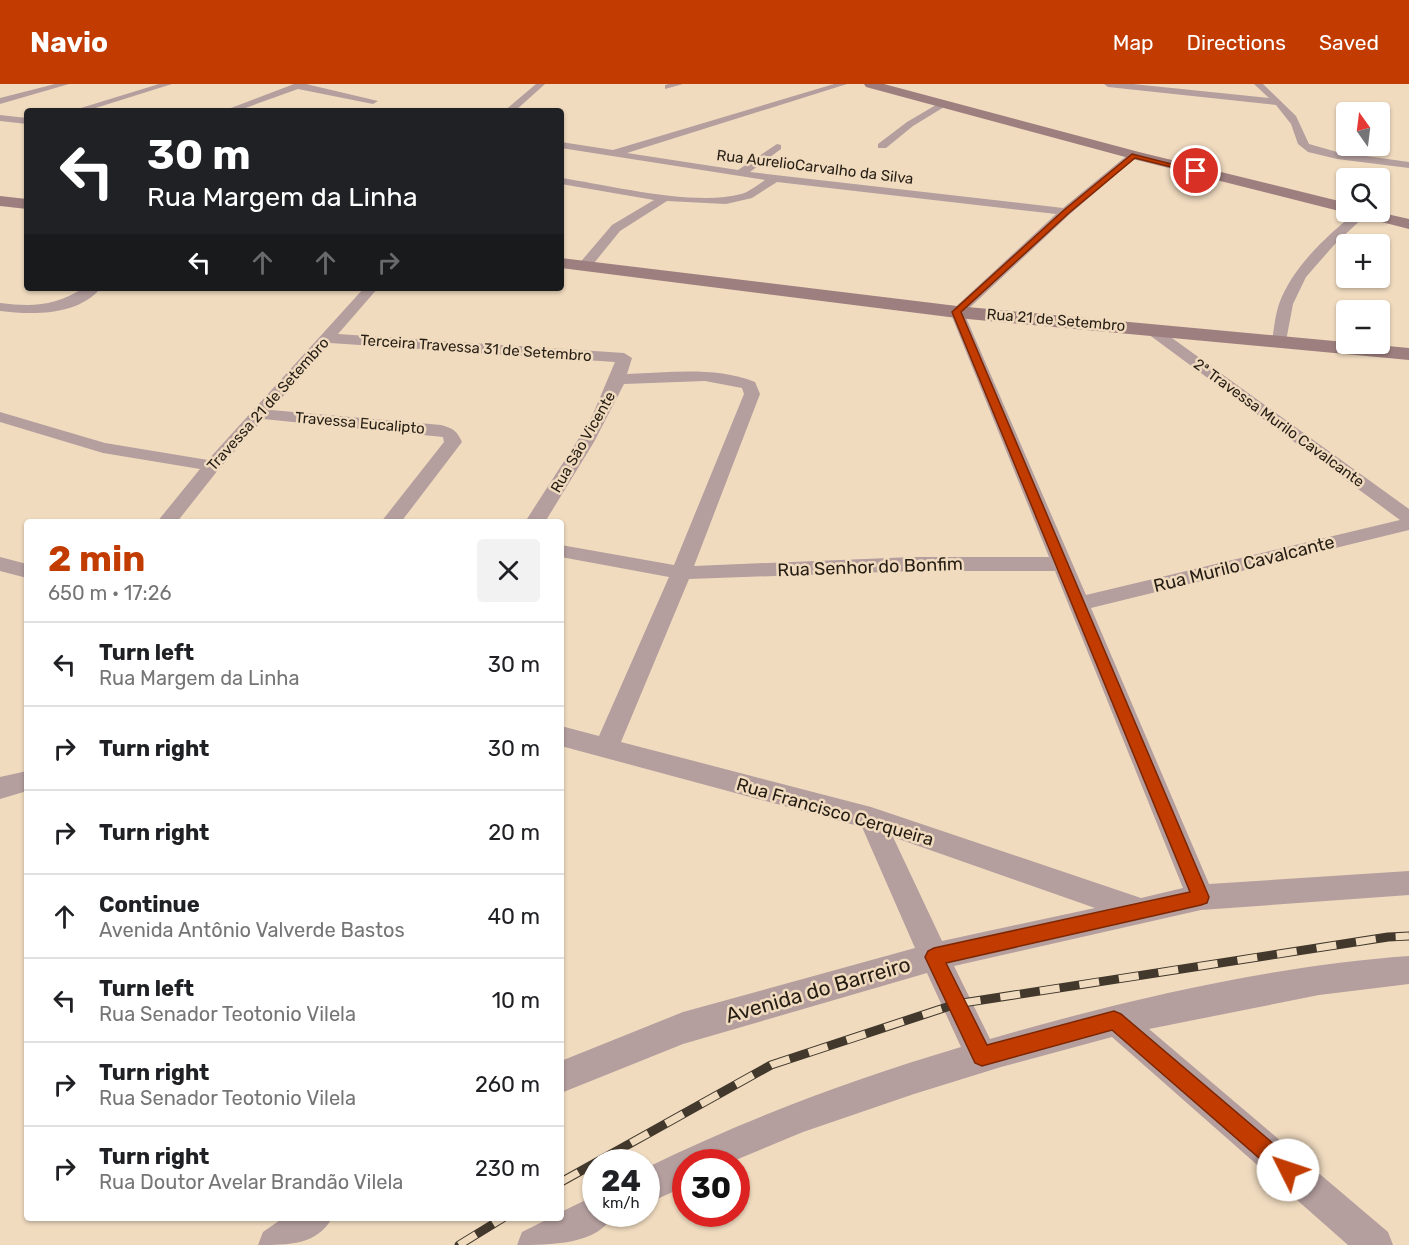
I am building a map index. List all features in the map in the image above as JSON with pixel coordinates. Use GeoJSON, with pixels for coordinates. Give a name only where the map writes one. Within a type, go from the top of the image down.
{"type":"FeatureCollection","features":[{"type":"Feature","properties":{"kind":"street"},"geometry":{"type":"LineString","coordinates":[[0,101],[64,84]]}},
{"type":"Feature","properties":{"kind":"street"},"geometry":{"type":"LineString","coordinates":[[85,108],[168,84]]}},
{"type":"Feature","properties":{"kind":"street"},"geometry":{"type":"LineString","coordinates":[[513,108],[541,84]]}},
{"type":"Feature","properties":{"kind":"street"},"geometry":{"type":"LineString","coordinates":[[668,87],[679,84]]}},
{"type":"Feature","properties":{"kind":"street"},"geometry":{"type":"LineString","coordinates":[[611,154],[843,84]]}},
{"type":"Feature","properties":{"kind":"street"},"geometry":{"type":"LineString","coordinates":[[870,84],[1134,156],[1336,205]]}},
{"type":"Feature","properties":{"kind":"street"},"geometry":{"type":"LineString","coordinates":[[1108,84],[1278,102]]}},
{"type":"Feature","properties":{"kind":"street"},"geometry":{"type":"LineString","coordinates":[[1258,84],[1278,102],[1296,124],[1305,146],[1315,151],[1331,154],[1409,165]]}},
{"type":"Feature","properties":{"kind":"street"},"geometry":{"type":"LineString","coordinates":[[236,108],[300,85],[377,99],[360,108]]}},
{"type":"Feature","properties":{"kind":"street"},"geometry":{"type":"LineString","coordinates":[[882,146],[910,124],[944,104]]}},
{"type":"Feature","properties":{"kind":"street"},"geometry":{"type":"LineString","coordinates":[[0,118],[24,121]]}},
{"type":"Feature","properties":{"kind":"street"},"geometry":{"type":"LineString","coordinates":[[0,130],[24,122]]}},
{"type":"Feature","properties":{"kind":"street","name":"Rua AurelioCarvalho da Silva"},"geometry":{"type":"LineString","coordinates":[[564,146],[740,174],[1066,212]]}},
{"type":"Feature","properties":{"kind":"street"},"geometry":{"type":"LineString","coordinates":[[740,174],[777,147]]}},
{"type":"Feature","properties":{"kind":"street"},"geometry":{"type":"LineString","coordinates":[[1134,156],[1066,212],[957,312],[1060,564],[1201,897]]}},
{"type":"Feature","properties":{"kind":"street"},"geometry":{"type":"LineString","coordinates":[[564,181],[666,197],[704,200],[733,199],[749,195],[775,178]]}},
{"type":"Feature","properties":{"kind":"street"},"geometry":{"type":"LineString","coordinates":[[585,265],[616,228],[666,197]]}},
{"type":"Feature","properties":{"kind":"street"},"geometry":{"type":"LineString","coordinates":[[0,201],[24,204]]}},
{"type":"Feature","properties":{"kind":"street"},"geometry":{"type":"LineString","coordinates":[[1390,219],[1409,224]]}},
{"type":"Feature","properties":{"kind":"street"},"geometry":{"type":"LineString","coordinates":[[1279,341],[1286,304],[1311,262],[1350,222]]}},
{"type":"Feature","properties":{"kind":"street","name":"Rua 21 de Setembro"},"geometry":{"type":"LineString","coordinates":[[564,263],[957,312],[1149,328],[1409,354]]}},
{"type":"Feature","properties":{"kind":"street"},"geometry":{"type":"LineString","coordinates":[[2,308],[49,310],[71,303],[89,291]]}},
{"type":"Feature","properties":{"kind":"street","name":"Travessa 21 de Setembro"},"geometry":{"type":"LineString","coordinates":[[169,519],[212,466],[368,291]]}},
{"type":"Feature","properties":{"kind":"street","name":"2ª Travessa Murilo Cavalcante"},"geometry":{"type":"LineString","coordinates":[[1149,328],[1409,518]]}},
{"type":"Feature","properties":{"kind":"street","name":"Terceira Travessa 31 de Setembro"},"geometry":{"type":"LineString","coordinates":[[328,338],[624,358]]}},
{"type":"Feature","properties":{"kind":"street","name":"Rua São Vicente"},"geometry":{"type":"LineString","coordinates":[[537,519],[573,462],[619,379],[624,358]]}},
{"type":"Feature","properties":{"kind":"street"},"geometry":{"type":"LineString","coordinates":[[606,750],[681,573],[752,394],[749,386],[738,379],[619,379]]}},
{"type":"Feature","properties":{"kind":"street","name":"Travessa Eucalipto"},"geometry":{"type":"LineString","coordinates":[[260,414],[441,430],[450,434],[453,442],[395,519]]}},
{"type":"Feature","properties":{"kind":"street"},"geometry":{"type":"LineString","coordinates":[[0,417],[103,448],[212,466]]}},
{"type":"Feature","properties":{"kind":"street","name":"Rua Murilo Cavalcante"},"geometry":{"type":"LineString","coordinates":[[1078,604],[1409,524]]}},
{"type":"Feature","properties":{"kind":"street","name":"Rua Senhor do Bonfim"},"geometry":{"type":"LineString","coordinates":[[564,552],[681,573],[913,564],[1060,564]]}},
{"type":"Feature","properties":{"kind":"street"},"geometry":{"type":"LineString","coordinates":[[0,564],[24,570]]}},
{"type":"Feature","properties":{"kind":"street","name":"Rua Francisco Cerqueira"},"geometry":{"type":"LineString","coordinates":[[564,737],[606,750],[871,818],[1139,910]]}},
{"type":"Feature","properties":{"kind":"street"},"geometry":{"type":"LineString","coordinates":[[0,788],[24,782]]}},
{"type":"Feature","properties":{"kind":"street","name":"Avenida do Barreiro"},"geometry":{"type":"LineString","coordinates":[[564,1076],[683,1028],[934,957],[871,818]]}},
{"type":"Feature","properties":{"kind":"street"},"geometry":{"type":"LineString","coordinates":[[982,1056],[934,957],[1201,897],[1409,883]]}},
{"type":"Feature","properties":{"kind":"street"},"geometry":{"type":"LineString","coordinates":[[720,1149],[741,1138],[982,1056],[1114,1020],[1192,1002],[1360,973],[1409,970]]}},
{"type":"Feature","properties":{"kind":"street"},"geometry":{"type":"LineString","coordinates":[[1114,1020],[1375,1245]]}},
{"type":"Feature","properties":{"kind":"street"},"geometry":{"type":"LineString","coordinates":[[276,1245],[310,1221]]}},
{"type":"Feature","properties":{"kind":"street"},"geometry":{"type":"LineString","coordinates":[[535,1245],[582,1221]]}},
{"type":"Feature","properties":{"kind":"railway"},"geometry":{"type":"LineString","coordinates":[[564,1180],[771,1065],[956,1004],[1388,937],[1409,936]]}},
{"type":"Feature","properties":{"kind":"railway"},"geometry":{"type":"LineString","coordinates":[[459,1245],[498,1221]]}},
{"type":"Feature","properties":{"kind":"route"},"geometry":{"type":"LineString","coordinates":[[1196,171],[1134,156],[1066,212],[957,312],[1060,564],[1201,897],[934,957],[982,1056],[1114,1020],[1288,1170]]}}]}
